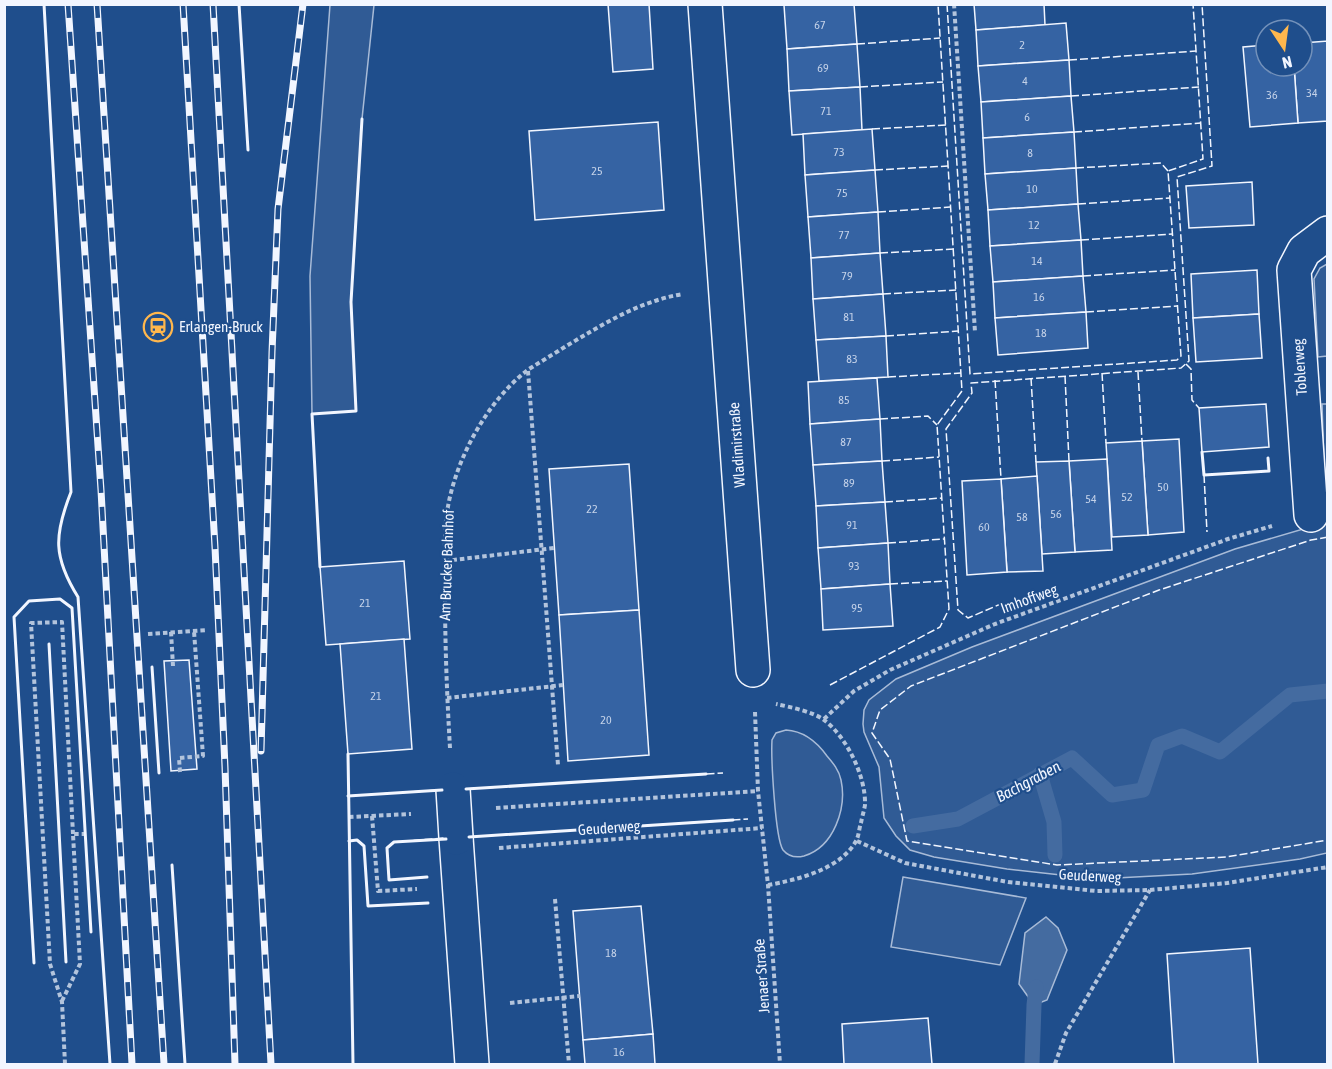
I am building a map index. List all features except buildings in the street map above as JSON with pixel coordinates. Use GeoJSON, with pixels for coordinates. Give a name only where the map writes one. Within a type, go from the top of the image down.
{"type":"FeatureCollection","features":[{"type":"Feature","properties":{"kind":"street","name":"Wladimirstraße"},"geometry":{"type":"LineString","coordinates":[[705,4],[754,685]]}},
{"type":"Feature","properties":{"kind":"street","name":"Toblerweg"},"geometry":{"type":"LineString","coordinates":[[1311,515],[1294,270],[1304,251],[1328,233]]}},
{"type":"Feature","properties":{"kind":"street"},"geometry":{"type":"LineString","coordinates":[[453,789],[472,1065]]}},
{"type":"Feature","properties":{"kind":"path"},"geometry":{"type":"LineString","coordinates":[[954,4],[975,332]]}},
{"type":"Feature","properties":{"kind":"path","name":"Am Brucker Bahnhof"},"geometry":{"type":"LineString","coordinates":[[450,749],[447,698],[446,520],[454,480],[466,450],[484,418],[528,370],[625,311],[647,302],[688,293],[725,289]]}},
{"type":"Feature","properties":{"kind":"path"},"geometry":{"type":"LineString","coordinates":[[528,370],[558,765]]}},
{"type":"Feature","properties":{"kind":"path","name":"Imhoffweg"},"geometry":{"type":"LineString","coordinates":[[824,719],[854,691],[890,670],[995,624],[1228,539],[1311,515]]}},
{"type":"Feature","properties":{"kind":"path"},"geometry":{"type":"LineString","coordinates":[[445,561],[554,548]]}},
{"type":"Feature","properties":{"kind":"path"},"geometry":{"type":"LineString","coordinates":[[62,1002],[80,964],[62,622],[31,623],[50,964],[62,1002],[65,1065]]}},
{"type":"Feature","properties":{"kind":"path"},"geometry":{"type":"LineString","coordinates":[[148,634],[207,630]]}},
{"type":"Feature","properties":{"kind":"path"},"geometry":{"type":"LineString","coordinates":[[180,772],[179,758],[203,756],[194,631]]}},
{"type":"Feature","properties":{"kind":"path"},"geometry":{"type":"LineString","coordinates":[[171,632],[173,666]]}},
{"type":"Feature","properties":{"kind":"path"},"geometry":{"type":"LineString","coordinates":[[447,698],[563,685]]}},
{"type":"Feature","properties":{"kind":"path"},"geometry":{"type":"LineString","coordinates":[[754,685],[792,707],[824,719],[845,743],[861,776],[865,806],[857,841],[841,858],[795,881],[768,885],[758,791],[754,685]]}},
{"type":"Feature","properties":{"kind":"path"},"geometry":{"type":"LineString","coordinates":[[489,808],[758,791]]}},
{"type":"Feature","properties":{"kind":"path"},"geometry":{"type":"LineString","coordinates":[[372,816],[378,891],[459,886]]}},
{"type":"Feature","properties":{"kind":"path","name":"Geuderweg"},"geometry":{"type":"LineString","coordinates":[[457,845],[762,828]]}},
{"type":"Feature","properties":{"kind":"path"},"geometry":{"type":"LineString","coordinates":[[73,834],[84,834]]}},
{"type":"Feature","properties":{"kind":"path","name":"Geuderweg"},"geometry":{"type":"LineString","coordinates":[[857,841],[905,862],[1008,882],[1096,891],[1150,890],[1227,883],[1328,867]]}},
{"type":"Feature","properties":{"kind":"path","name":"Jenaer Straße"},"geometry":{"type":"LineString","coordinates":[[768,885],[780,1065]]}},
{"type":"Feature","properties":{"kind":"path"},"geometry":{"type":"LineString","coordinates":[[1055,1065],[1065,1034],[1150,890]]}},
{"type":"Feature","properties":{"kind":"path"},"geometry":{"type":"LineString","coordinates":[[555,898],[569,1065]]}},
{"type":"Feature","properties":{"kind":"path"},"geometry":{"type":"LineString","coordinates":[[468,1008],[580,996]]}},
{"type":"Feature","properties":{"kind":"shaded area"},"geometry":{"type":"Polygon","coordinates":[[[330,5],[374,5],[362,119],[351,302],[356,411],[312,414],[310,276],[330,5]]]}},
{"type":"Feature","properties":{"kind":"shaded area"},"geometry":{"type":"Polygon","coordinates":[[[1327,264],[1327,356],[1318,357],[1314,279],[1320,268],[1327,264]]]}},
{"type":"Feature","properties":{"kind":"shaded area"},"geometry":{"type":"Polygon","coordinates":[[[1322,404],[1327,404],[1327,478],[1324,465],[1322,404]]]}},
{"type":"Feature","properties":{"kind":"shaded area"},"geometry":{"type":"Polygon","coordinates":[[[1327,522],[1327,853],[1192,874],[1097,879],[1007,869],[934,857],[910,850],[896,836],[884,818],[879,767],[864,732],[863,724],[864,710],[869,700],[896,679],[972,647],[1235,549],[1327,522]]]}},
{"type":"Feature","properties":{"kind":"shaded area"},"geometry":{"type":"Polygon","coordinates":[[[786,730],[804,735],[819,746],[837,770],[841,780],[842,802],[836,825],[823,844],[801,857],[795,857],[783,850],[776,814],[772,740],[776,733],[786,730]]]}},
{"type":"Feature","properties":{"kind":"shaded area"},"geometry":{"type":"Polygon","coordinates":[[[903,877],[1026,898],[1000,965],[891,947],[903,877]]]}},
{"type":"Feature","properties":{"kind":"shaded area"},"geometry":{"type":"Polygon","coordinates":[[[1046,917],[1058,928],[1067,950],[1047,1000],[1034,1005],[1019,984],[1025,933],[1046,917]]]}},
{"type":"Feature","properties":{"kind":"waterway","name":"Bachgraben"},"geometry":{"type":"LineString","coordinates":[[913,826],[958,819],[1072,758],[1112,795],[1143,790],[1158,745],[1182,736],[1220,752],[1290,695],[1328,691]]}},
{"type":"Feature","properties":{"kind":"waterway"},"geometry":{"type":"LineString","coordinates":[[1040,774],[1054,822],[1055,855]]}},
{"type":"Feature","properties":{"kind":"waterway"},"geometry":{"type":"LineString","coordinates":[[1032,1064],[1036,987]]}},
{"type":"Feature","properties":{"kind":"railway"},"geometry":{"type":"LineString","coordinates":[[68,4],[101,490],[132,1064]]}},
{"type":"Feature","properties":{"kind":"railway"},"geometry":{"type":"LineString","coordinates":[[97,4],[164,1064]]}},
{"type":"Feature","properties":{"kind":"railway"},"geometry":{"type":"LineString","coordinates":[[183,4],[215,547],[235,1064]]}},
{"type":"Feature","properties":{"kind":"railway"},"geometry":{"type":"LineString","coordinates":[[213,4],[271,1064]]}},
{"type":"Feature","properties":{"kind":"railway"},"geometry":{"type":"LineString","coordinates":[[261,751],[278,209],[303,4]]}},
{"type":"Feature","properties":{"kind":"fence"},"geometry":{"type":"LineString","coordinates":[[830,685],[940,627],[949,609],[937,425],[962,391],[938,4]]}},
{"type":"Feature","properties":{"kind":"fence"},"geometry":{"type":"LineString","coordinates":[[947,4],[970,374],[1177,360],[1181,356],[1168,171],[1203,159],[1193,4]]}},
{"type":"Feature","properties":{"kind":"fence"},"geometry":{"type":"LineString","coordinates":[[1003,603],[968,618],[958,610],[946,429],[972,393],[971,383],[1181,368],[1189,361],[1177,177],[1212,166],[1202,4]]}},
{"type":"Feature","properties":{"kind":"fence"},"geometry":{"type":"LineString","coordinates":[[857,44],[940,38]]}},
{"type":"Feature","properties":{"kind":"fence"},"geometry":{"type":"LineString","coordinates":[[1069,60],[1196,51]]}},
{"type":"Feature","properties":{"kind":"fence"},"geometry":{"type":"LineString","coordinates":[[860,87],[943,82]]}},
{"type":"Feature","properties":{"kind":"fence"},"geometry":{"type":"LineString","coordinates":[[1071,96],[1199,87]]}},
{"type":"Feature","properties":{"kind":"fence"},"geometry":{"type":"LineString","coordinates":[[1074,132],[1201,123]]}},
{"type":"Feature","properties":{"kind":"fence"},"geometry":{"type":"LineString","coordinates":[[872,129],[946,125]]}},
{"type":"Feature","properties":{"kind":"fence"},"geometry":{"type":"LineString","coordinates":[[1076,168],[1161,163],[1168,171]]}},
{"type":"Feature","properties":{"kind":"fence"},"geometry":{"type":"LineString","coordinates":[[875,170],[948,166]]}},
{"type":"Feature","properties":{"kind":"fence"},"geometry":{"type":"LineString","coordinates":[[1078,204],[1170,198]]}},
{"type":"Feature","properties":{"kind":"fence"},"geometry":{"type":"LineString","coordinates":[[878,212],[950,207]]}},
{"type":"Feature","properties":{"kind":"fence"},"geometry":{"type":"LineString","coordinates":[[1081,240],[1172,234]]}},
{"type":"Feature","properties":{"kind":"fence"},"geometry":{"type":"LineString","coordinates":[[880,253],[954,249]]}},
{"type":"Feature","properties":{"kind":"fence"},"geometry":{"type":"LineString","coordinates":[[1083,276],[1175,270]]}},
{"type":"Feature","properties":{"kind":"fence"},"geometry":{"type":"LineString","coordinates":[[883,294],[956,290]]}},
{"type":"Feature","properties":{"kind":"fence"},"geometry":{"type":"LineString","coordinates":[[1086,312],[1177,306]]}},
{"type":"Feature","properties":{"kind":"fence"},"geometry":{"type":"LineString","coordinates":[[886,336],[958,331]]}},
{"type":"Feature","properties":{"kind":"fence"},"geometry":{"type":"LineString","coordinates":[[1186,364],[1191,369],[1192,400],[1199,408]]}},
{"type":"Feature","properties":{"kind":"fence"},"geometry":{"type":"LineString","coordinates":[[1138,372],[1142,441]]}},
{"type":"Feature","properties":{"kind":"fence"},"geometry":{"type":"LineString","coordinates":[[888,377],[961,373]]}},
{"type":"Feature","properties":{"kind":"fence"},"geometry":{"type":"LineString","coordinates":[[1102,373],[1106,443]]}},
{"type":"Feature","properties":{"kind":"fence"},"geometry":{"type":"LineString","coordinates":[[1065,376],[1069,461]]}},
{"type":"Feature","properties":{"kind":"fence"},"geometry":{"type":"LineString","coordinates":[[1031,378],[1036,462]]}},
{"type":"Feature","properties":{"kind":"fence"},"geometry":{"type":"LineString","coordinates":[[995,380],[1001,479]]}},
{"type":"Feature","properties":{"kind":"fence"},"geometry":{"type":"LineString","coordinates":[[880,419],[928,416],[937,425]]}},
{"type":"Feature","properties":{"kind":"fence"},"geometry":{"type":"LineString","coordinates":[[882,461],[939,457]]}},
{"type":"Feature","properties":{"kind":"fence"},"geometry":{"type":"LineString","coordinates":[[1204,475],[1207,532]]}},
{"type":"Feature","properties":{"kind":"fence"},"geometry":{"type":"LineString","coordinates":[[885,502],[942,498]]}},
{"type":"Feature","properties":{"kind":"fence"},"geometry":{"type":"LineString","coordinates":[[1328,537],[1311,540],[1159,590],[911,686],[880,710],[872,733],[890,759],[907,841],[1057,865],[1226,857],[1328,840]]}},
{"type":"Feature","properties":{"kind":"fence"},"geometry":{"type":"LineString","coordinates":[[888,543],[944,539]]}},
{"type":"Feature","properties":{"kind":"fence"},"geometry":{"type":"LineString","coordinates":[[890,584],[947,581]]}},
{"type":"Feature","properties":{"kind":"fence"},"geometry":{"type":"LineString","coordinates":[[465,789],[723,773]]}},
{"type":"Feature","properties":{"kind":"fence"},"geometry":{"type":"LineString","coordinates":[[348,796],[441,790]]}},
{"type":"Feature","properties":{"kind":"fence"},"geometry":{"type":"LineString","coordinates":[[469,837],[748,819]]}},
{"type":"Feature","properties":{"kind":"fence"},"geometry":{"type":"LineString","coordinates":[[427,877],[389,880],[387,848],[394,842],[445,838]]}},
{"type":"Feature","properties":{"kind":"fence"},"geometry":{"type":"LineString","coordinates":[[357,840],[364,846],[368,906],[428,903]]}},
{"type":"Feature","properties":{"kind":"wall"},"geometry":{"type":"LineString","coordinates":[[44,4],[71,492],[61,521],[59,546],[64,570],[78,597],[110,1064]]}},
{"type":"Feature","properties":{"kind":"wall"},"geometry":{"type":"LineString","coordinates":[[239,4],[248,150]]}},
{"type":"Feature","properties":{"kind":"wall"},"geometry":{"type":"LineString","coordinates":[[320,567],[312,414],[356,411],[351,302],[362,119]]}},
{"type":"Feature","properties":{"kind":"wall"},"geometry":{"type":"LineString","coordinates":[[1202,452],[1204,475],[1269,471],[1268,458]]}},
{"type":"Feature","properties":{"kind":"wall"},"geometry":{"type":"LineString","coordinates":[[34,963],[14,617],[29,601],[60,599],[72,608],[91,932]]}},
{"type":"Feature","properties":{"kind":"wall"},"geometry":{"type":"LineString","coordinates":[[49,644],[66,962]]}},
{"type":"Feature","properties":{"kind":"wall"},"geometry":{"type":"LineString","coordinates":[[152,667],[159,773]]}},
{"type":"Feature","properties":{"kind":"wall"},"geometry":{"type":"LineString","coordinates":[[348,754],[353,1064]]}},
{"type":"Feature","properties":{"kind":"wall"},"geometry":{"type":"LineString","coordinates":[[466,789],[706,774]]}},
{"type":"Feature","properties":{"kind":"wall"},"geometry":{"type":"LineString","coordinates":[[348,796],[442,790]]}},
{"type":"Feature","properties":{"kind":"wall"},"geometry":{"type":"LineString","coordinates":[[469,837],[733,820]]}},
{"type":"Feature","properties":{"kind":"wall"},"geometry":{"type":"LineString","coordinates":[[427,877],[389,880],[387,848],[394,842],[446,839]]}},
{"type":"Feature","properties":{"kind":"wall"},"geometry":{"type":"LineString","coordinates":[[349,841],[357,840],[364,846],[368,906],[428,903]]}},
{"type":"Feature","properties":{"kind":"wall"},"geometry":{"type":"LineString","coordinates":[[172,865],[185,1064]]}},
{"type":"Feature","properties":{"kind":"place","name":"Erlangen-Bruck"},"geometry":{"type":"Point","coordinates":[158,327]}}]}
